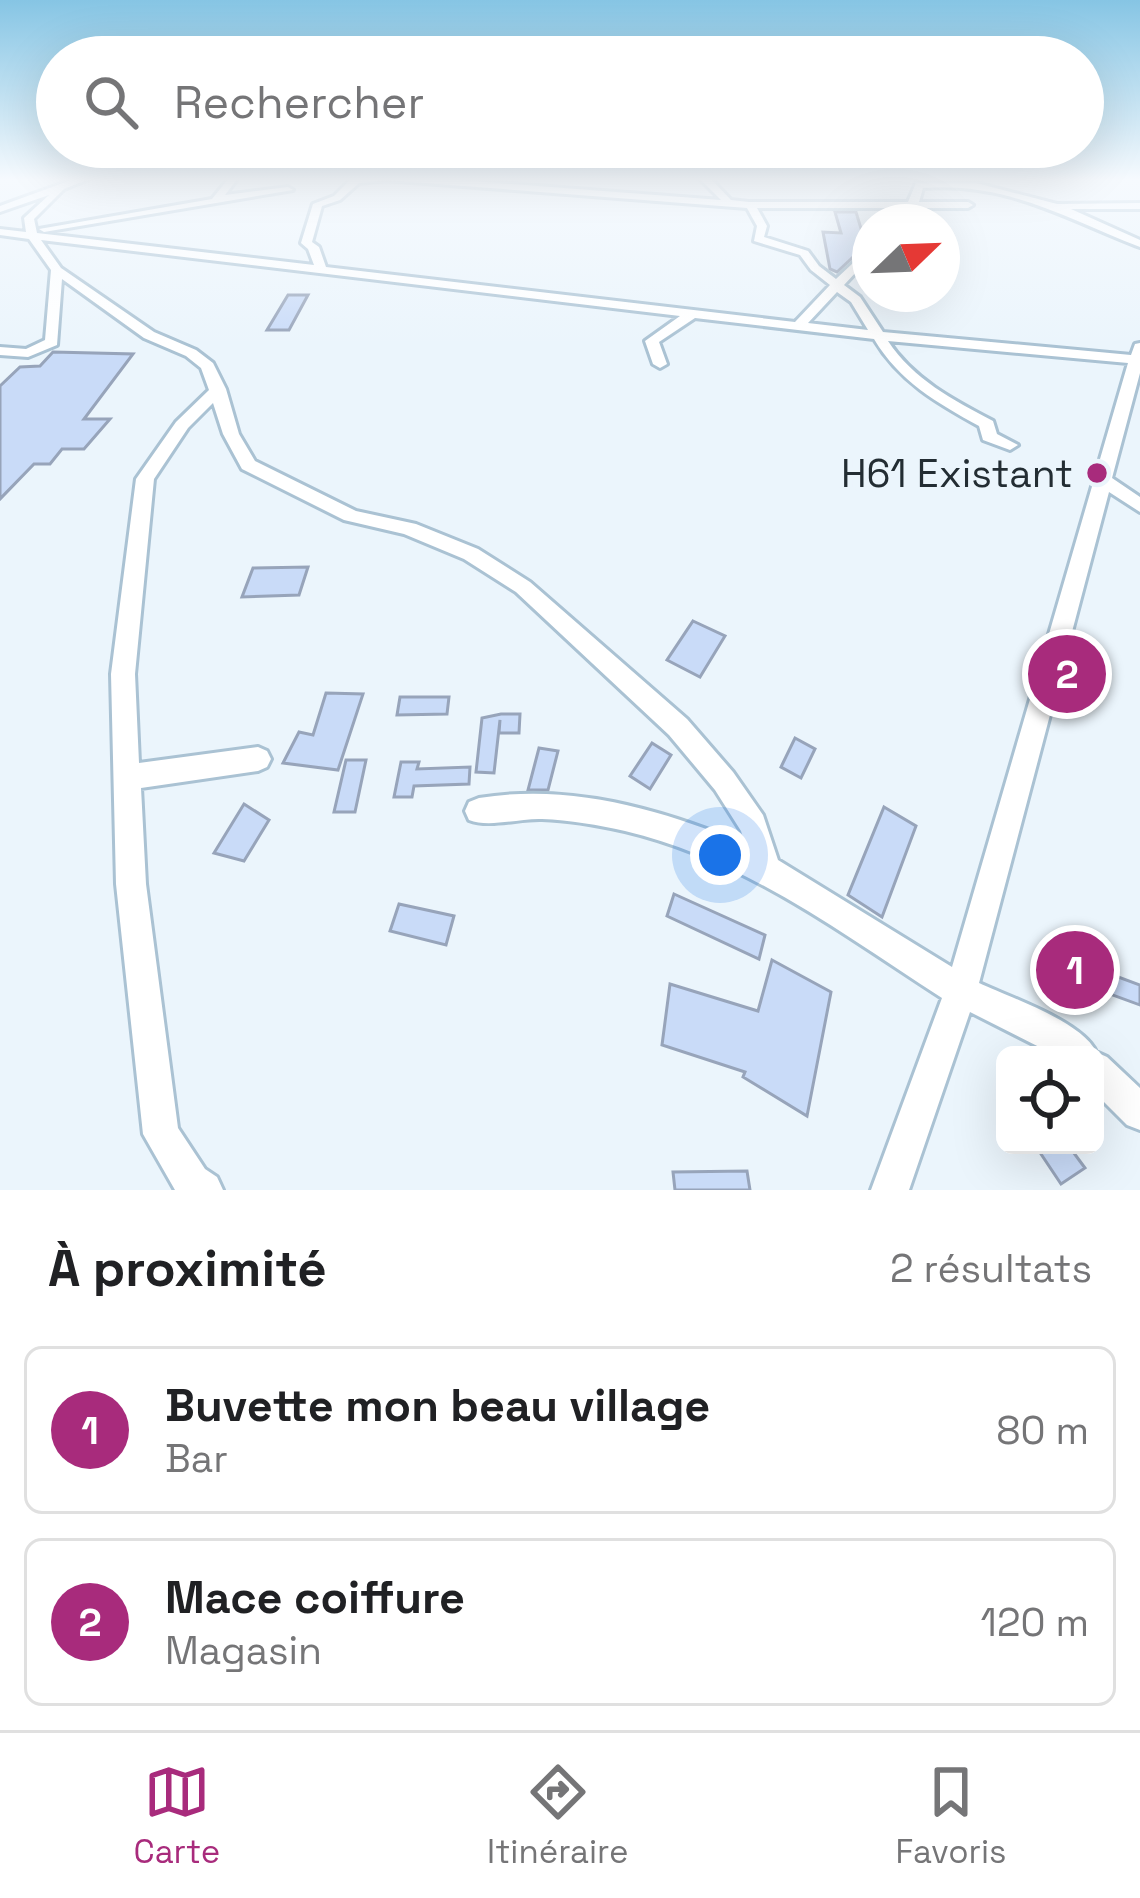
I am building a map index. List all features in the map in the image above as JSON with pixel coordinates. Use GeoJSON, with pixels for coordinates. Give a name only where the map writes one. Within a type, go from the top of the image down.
{"type":"FeatureCollection","features":[{"type":"Feature","properties":{"kind":"street"},"geometry":{"type":"LineString","coordinates":[[32,234],[57,270],[149,335],[191,352],[208,366],[231,434],[248,465],[351,516],[409,529],[471,554],[524,587],[694,745],[753,825],[766,868]]}},
{"type":"Feature","properties":{"kind":"street"},"geometry":{"type":"LineString","coordinates":[[36,234],[877,337],[1139,355],[961,991],[890,1190]]}},
{"type":"Feature","properties":{"kind":"street"},"geometry":{"type":"LineString","coordinates":[[268,264],[305,243],[308,234]]}},
{"type":"Feature","properties":{"kind":"street"},"geometry":{"type":"LineString","coordinates":[[760,234],[758,239],[804,253],[856,300],[896,364],[942,400],[987,424],[988,437],[996,444],[1010,446]]}},
{"type":"Feature","properties":{"kind":"street"},"geometry":{"type":"LineString","coordinates":[[305,243],[313,247],[321,270]]}},
{"type":"Feature","properties":{"kind":"street"},"geometry":{"type":"LineString","coordinates":[[0,351],[28,353],[52,342],[57,270]]}},
{"type":"Feature","properties":{"kind":"street"},"geometry":{"type":"LineString","coordinates":[[800,325],[852,271]]}},
{"type":"Feature","properties":{"kind":"street"},"geometry":{"type":"LineString","coordinates":[[660,364],[652,341],[692,314]]}},
{"type":"Feature","properties":{"kind":"street"},"geometry":{"type":"LineString","coordinates":[[204,1190],[192,1182],[161,1134],[131,884],[123,674],[145,479],[182,425],[218,389]]}},
{"type":"Feature","properties":{"kind":"street"},"geometry":{"type":"LineString","coordinates":[[1101,478],[1140,506]]}},
{"type":"Feature","properties":{"kind":"street"},"geometry":{"type":"LineString","coordinates":[[128,777],[258,759]]}},
{"type":"Feature","properties":{"kind":"street"},"geometry":{"type":"LineString","coordinates":[[478,811],[503,805],[573,810],[677,831],[726,847],[961,991],[1070,1046]]}},
{"type":"Feature","properties":{"kind":"street"},"geometry":{"type":"LineString","coordinates":[[1104,1078],[1140,1112]]}},
{"type":"Feature","properties":{"kind":"building"},"geometry":{"type":"Polygon","coordinates":[[[823,234],[852,234],[852,258],[837,272],[830,269],[823,234]]]}},
{"type":"Feature","properties":{"kind":"building"},"geometry":{"type":"Polygon","coordinates":[[[288,295],[308,295],[289,330],[267,330],[288,295]]]}},
{"type":"Feature","properties":{"kind":"building"},"geometry":{"type":"Polygon","coordinates":[[[53,352],[133,354],[84,419],[110,419],[84,449],[62,449],[50,464],[34,464],[0,499],[0,386],[20,367],[40,366],[53,352]]]}},
{"type":"Feature","properties":{"kind":"building"},"geometry":{"type":"Polygon","coordinates":[[[308,567],[299,595],[242,597],[253,568],[308,567]]]}},
{"type":"Feature","properties":{"kind":"building"},"geometry":{"type":"Polygon","coordinates":[[[693,621],[725,636],[700,677],[667,660],[693,621]]]}},
{"type":"Feature","properties":{"kind":"building"},"geometry":{"type":"Polygon","coordinates":[[[326,693],[363,694],[338,770],[283,763],[299,732],[313,735],[326,693]]]}},
{"type":"Feature","properties":{"kind":"building"},"geometry":{"type":"Polygon","coordinates":[[[400,697],[449,697],[447,714],[397,715],[400,697]]]}},
{"type":"Feature","properties":{"kind":"building"},"geometry":{"type":"Polygon","coordinates":[[[520,714],[519,733],[499,733],[500,720],[494,773],[476,772],[482,718],[520,714]]]}},
{"type":"Feature","properties":{"kind":"building"},"geometry":{"type":"Polygon","coordinates":[[[795,738],[815,749],[801,778],[781,767],[795,738]]]}},
{"type":"Feature","properties":{"kind":"building"},"geometry":{"type":"Polygon","coordinates":[[[652,743],[671,755],[650,789],[630,776],[652,743]]]}},
{"type":"Feature","properties":{"kind":"building"},"geometry":{"type":"Polygon","coordinates":[[[539,748],[558,751],[548,790],[528,790],[539,748]]]}},
{"type":"Feature","properties":{"kind":"building"},"geometry":{"type":"Polygon","coordinates":[[[346,760],[366,760],[355,812],[334,812],[346,760]]]}},
{"type":"Feature","properties":{"kind":"building"},"geometry":{"type":"Polygon","coordinates":[[[401,762],[419,762],[417,769],[470,767],[469,784],[414,786],[412,797],[394,797],[401,762]]]}},
{"type":"Feature","properties":{"kind":"building"},"geometry":{"type":"Polygon","coordinates":[[[244,804],[269,820],[244,861],[214,853],[244,804]]]}},
{"type":"Feature","properties":{"kind":"building"},"geometry":{"type":"Polygon","coordinates":[[[884,807],[916,826],[882,917],[848,895],[884,807]]]}},
{"type":"Feature","properties":{"kind":"building"},"geometry":{"type":"Polygon","coordinates":[[[674,894],[765,935],[759,959],[667,916],[674,894]]]}},
{"type":"Feature","properties":{"kind":"building"},"geometry":{"type":"Polygon","coordinates":[[[399,904],[454,916],[446,945],[390,931],[399,904]]]}},
{"type":"Feature","properties":{"kind":"building"},"geometry":{"type":"Polygon","coordinates":[[[1062,956],[1140,985],[1140,1005],[1058,975],[1062,956]]]}},
{"type":"Feature","properties":{"kind":"building"},"geometry":{"type":"Polygon","coordinates":[[[772,960],[831,992],[807,1116],[743,1077],[745,1072],[662,1045],[670,984],[758,1011],[772,960]]]}},
{"type":"Feature","properties":{"kind":"building"},"geometry":{"type":"Polygon","coordinates":[[[1041,1154],[1075,1154],[1085,1168],[1061,1184],[1041,1154]]]}},
{"type":"Feature","properties":{"kind":"building"},"geometry":{"type":"Polygon","coordinates":[[[747,1171],[750,1190],[675,1190],[673,1172],[747,1171]]]}},
{"type":"Feature","properties":{"kind":"place","name":"H61 Existant"},"geometry":{"type":"Point","coordinates":[1097,473]}},
{"type":"Feature","properties":{"kind":"place","name":"Mace coiffure"},"geometry":{"type":"Point","coordinates":[1067,674]}},
{"type":"Feature","properties":{"kind":"place","name":"Buvette mon beau village"},"geometry":{"type":"Point","coordinates":[1075,970]}}]}
